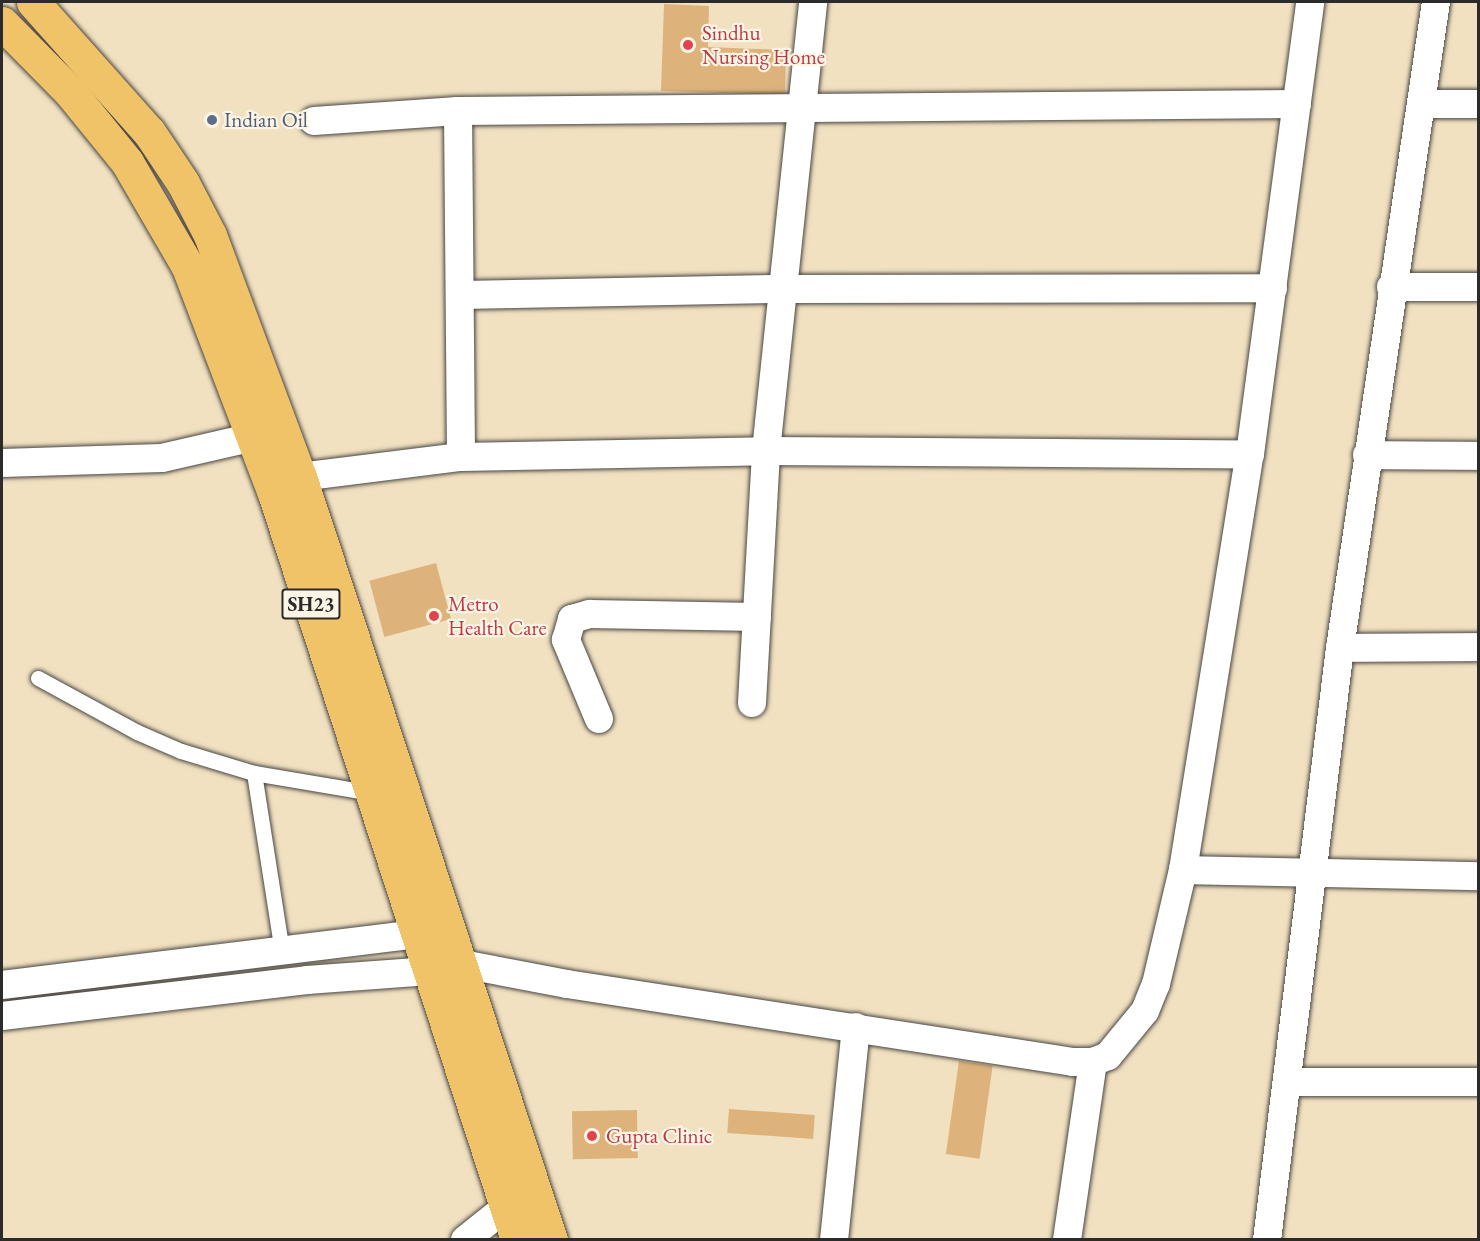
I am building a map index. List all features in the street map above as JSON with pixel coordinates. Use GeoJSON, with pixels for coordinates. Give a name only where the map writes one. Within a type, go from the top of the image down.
{"type":"FeatureCollection","features":[{"type":"Feature","properties":{"kind":"main road"},"geometry":{"type":"LineString","coordinates":[[33,2],[149,132],[183,183],[210,234],[300,477],[551,1239]]}},
{"type":"Feature","properties":{"kind":"main road","name":"SH23"},"geometry":{"type":"LineString","coordinates":[[2,23],[71,93],[127,162],[157,209],[188,267],[254,438],[517,1239]]}},
{"type":"Feature","properties":{"kind":"street"},"geometry":{"type":"LineString","coordinates":[[752,703],[766,451],[785,289],[813,2]]}},
{"type":"Feature","properties":{"kind":"street"},"geometry":{"type":"LineString","coordinates":[[2,1016],[307,980],[430,971],[462,964],[567,984],[1073,1062],[1093,1062],[1117,1048],[1145,1011],[1156,984],[1183,870],[1250,454],[1310,2]]}},
{"type":"Feature","properties":{"kind":"street"},"geometry":{"type":"LineString","coordinates":[[1268,1239],[1340,648],[1391,287],[1422,104],[1436,2]]}},
{"type":"Feature","properties":{"kind":"street"},"geometry":{"type":"LineString","coordinates":[[314,121],[458,111],[804,105],[1297,104]]}},
{"type":"Feature","properties":{"kind":"street"},"geometry":{"type":"LineString","coordinates":[[1422,104],[1479,104]]}},
{"type":"Feature","properties":{"kind":"street"},"geometry":{"type":"LineString","coordinates":[[458,111],[462,295],[461,457]]}},
{"type":"Feature","properties":{"kind":"street"},"geometry":{"type":"LineString","coordinates":[[1391,287],[1479,287]]}},
{"type":"Feature","properties":{"kind":"street"},"geometry":{"type":"LineString","coordinates":[[462,295],[785,289],[1273,288]]}},
{"type":"Feature","properties":{"kind":"street"},"geometry":{"type":"LineString","coordinates":[[2,463],[162,458],[254,438]]}},
{"type":"Feature","properties":{"kind":"street"},"geometry":{"type":"LineString","coordinates":[[300,477],[461,457],[766,451],[1250,454]]}},
{"type":"Feature","properties":{"kind":"street"},"geometry":{"type":"LineString","coordinates":[[1367,455],[1479,456]]}},
{"type":"Feature","properties":{"kind":"street"},"geometry":{"type":"LineString","coordinates":[[599,719],[566,640],[572,619],[590,614],[757,617]]}},
{"type":"Feature","properties":{"kind":"street"},"geometry":{"type":"LineString","coordinates":[[1340,648],[1479,647]]}},
{"type":"Feature","properties":{"kind":"street"},"geometry":{"type":"LineString","coordinates":[[1183,870],[1312,875],[1479,876]]}},
{"type":"Feature","properties":{"kind":"street"},"geometry":{"type":"LineString","coordinates":[[2,985],[450,930]]}},
{"type":"Feature","properties":{"kind":"street"},"geometry":{"type":"LineString","coordinates":[[834,1239],[856,1027]]}},
{"type":"Feature","properties":{"kind":"street"},"geometry":{"type":"LineString","coordinates":[[1067,1239],[1093,1062]]}},
{"type":"Feature","properties":{"kind":"street"},"geometry":{"type":"LineString","coordinates":[[1287,1082],[1479,1082]]}},
{"type":"Feature","properties":{"kind":"street"},"geometry":{"type":"LineString","coordinates":[[465,1239],[506,1207],[537,1197]]}},
{"type":"Feature","properties":{"kind":"lane"},"geometry":{"type":"LineString","coordinates":[[38,678],[146,736],[181,751],[254,772],[372,793]]}},
{"type":"Feature","properties":{"kind":"lane"},"geometry":{"type":"LineString","coordinates":[[254,772],[282,951]]}},
{"type":"Feature","properties":{"kind":"building"},"geometry":{"type":"Polygon","coordinates":[[[664,4],[709,6],[708,47],[786,50],[785,95],[661,91],[664,4]]]}},
{"type":"Feature","properties":{"kind":"building"},"geometry":{"type":"Polygon","coordinates":[[[436,563],[451,619],[384,637],[369,581],[436,563]]]}},
{"type":"Feature","properties":{"kind":"building"},"geometry":{"type":"Polygon","coordinates":[[[959,1061],[993,1066],[980,1159],[946,1154],[959,1061]]]}},
{"type":"Feature","properties":{"kind":"building"},"geometry":{"type":"Polygon","coordinates":[[[729,1109],[815,1115],[813,1139],[727,1133],[729,1109]]]}},
{"type":"Feature","properties":{"kind":"building"},"geometry":{"type":"Polygon","coordinates":[[[637,1110],[638,1158],[573,1159],[572,1111],[637,1110]]]}},
{"type":"Feature","properties":{"kind":"place","name":"Sindhu Nursing Home"},"geometry":{"type":"Point","coordinates":[688,45]}},
{"type":"Feature","properties":{"kind":"place","name":"Indian Oil"},"geometry":{"type":"Point","coordinates":[212,120]}},
{"type":"Feature","properties":{"kind":"place","name":"Metro Health Care"},"geometry":{"type":"Point","coordinates":[434,616]}},
{"type":"Feature","properties":{"kind":"place","name":"Gupta Clinic"},"geometry":{"type":"Point","coordinates":[592,1136]}}]}
